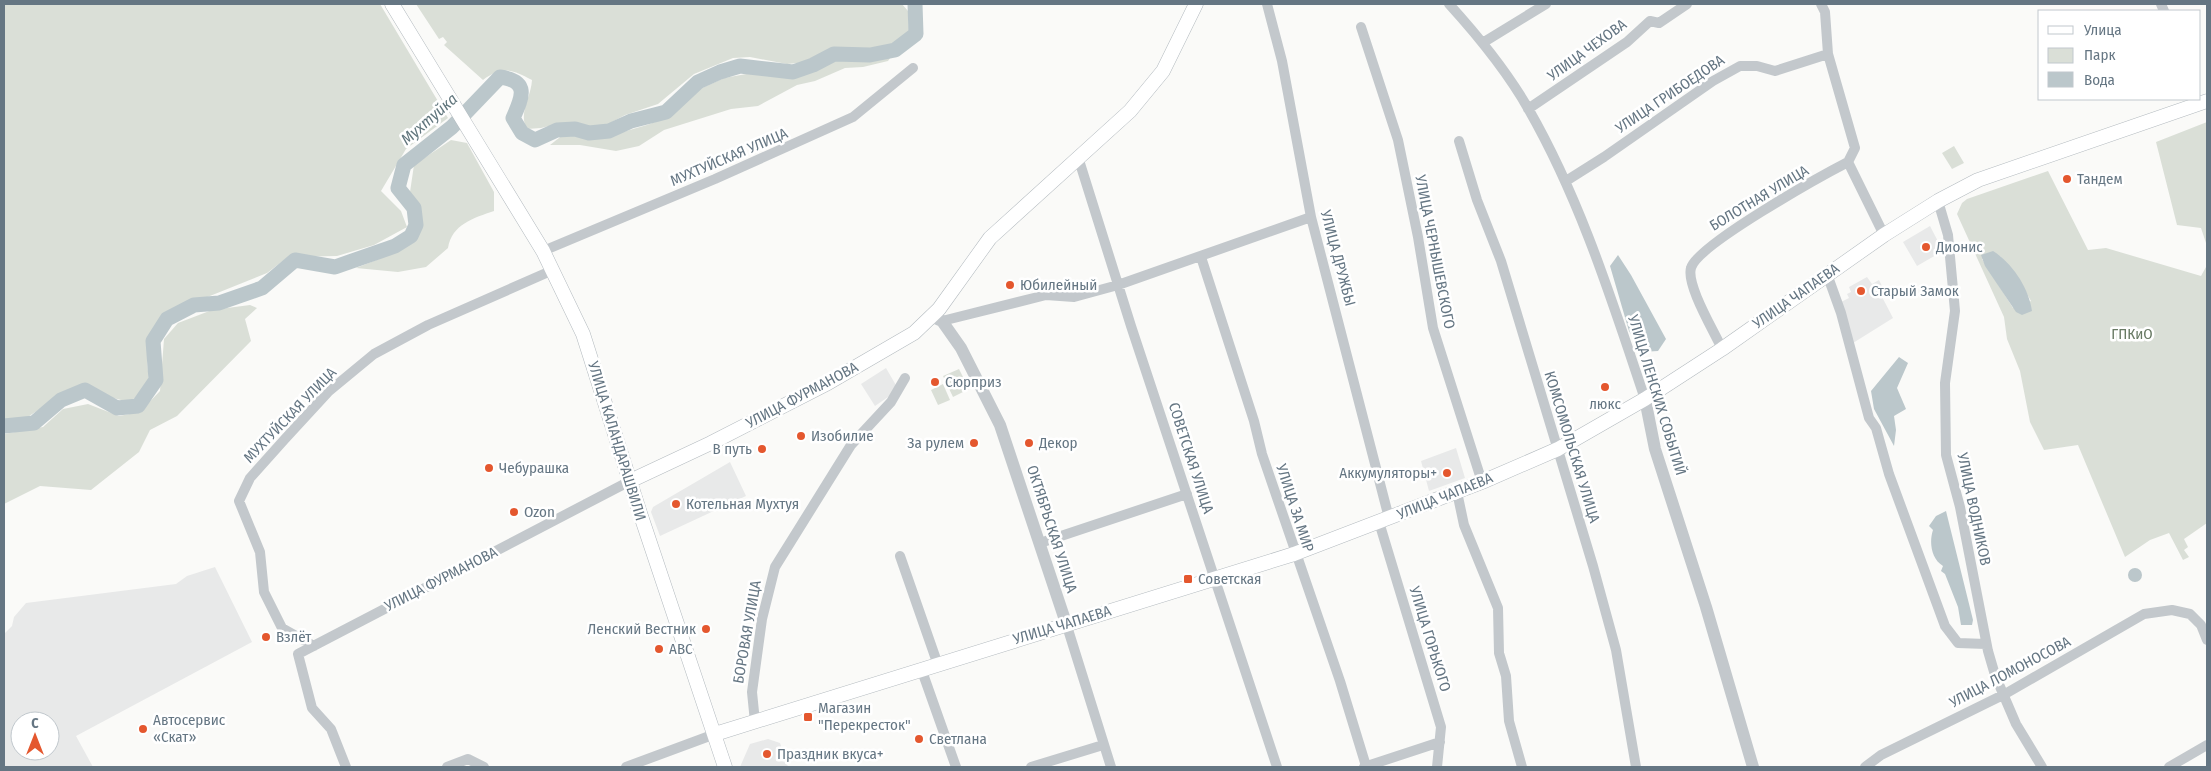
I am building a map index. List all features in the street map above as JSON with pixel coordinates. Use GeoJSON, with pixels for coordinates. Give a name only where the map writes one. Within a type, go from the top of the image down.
{"type":"FeatureCollection","features":[{"type":"Feature","properties":{"kind":"main road","name":"УЛИЦА КАЛАНДАРАШВИЛИ"},"geometry":{"type":"LineString","coordinates":[[392,4],[543,251],[583,334],[725,767]]}},
{"type":"Feature","properties":{"kind":"main road","name":"УЛИЦА ФУРМАНОВА"},"geometry":{"type":"LineString","coordinates":[[630,481],[711,443],[828,383],[937,319],[990,238],[1130,111],[1150,89],[1163,71],[1196,4]]}},
{"type":"Feature","properties":{"kind":"main road","name":"УЛИЦА ЧАПАЕВА"},"geometry":{"type":"LineString","coordinates":[[715,734],[922,671],[1066,623],[1294,554],[1482,482],[1558,449],[1645,399],[1722,349],[1884,235],[1978,180],[2199,102]]}},
{"type":"Feature","properties":{"kind":"street","name":"УЛИЦА ДРУЖБЫ"},"geometry":{"type":"LineString","coordinates":[[1266,4],[1282,61],[1311,217],[1384,520]]}},
{"type":"Feature","properties":{"kind":"street","name":"УЛИЦА ЛЕНСКИХ СОБЫТИЙ"},"geometry":{"type":"LineString","coordinates":[[1449,4],[1484,42],[1528,109],[1566,181],[1596,257],[1645,399],[1655,449],[1706,607],[1753,767]]}},
{"type":"Feature","properties":{"kind":"street"},"geometry":{"type":"LineString","coordinates":[[1484,42],[1546,4]]}},
{"type":"Feature","properties":{"kind":"street","name":"УЛИЦА ЧЕХОВА"},"geometry":{"type":"LineString","coordinates":[[1528,109],[1628,42],[1650,21],[1659,23],[1687,4]]}},
{"type":"Feature","properties":{"kind":"street"},"geometry":{"type":"LineString","coordinates":[[1821,4],[1825,12],[1828,54],[1855,148],[1848,162],[1884,235]]}},
{"type":"Feature","properties":{"kind":"street","name":"УЛИЦА ЧЕРНЫШЕВСКОГО"},"geometry":{"type":"LineString","coordinates":[[1361,27],[1398,140],[1418,237],[1433,328],[1482,482]]}},
{"type":"Feature","properties":{"kind":"street","name":"УЛИЦА ГРИБОЕДОВА"},"geometry":{"type":"LineString","coordinates":[[1566,181],[1604,157],[1713,81],[1740,66],[1757,66],[1775,71],[1828,54]]}},
{"type":"Feature","properties":{"kind":"street","name":"МУХТУЙСКАЯ УЛИЦА"},"geometry":{"type":"LineString","coordinates":[[543,251],[769,156],[853,117],[913,68]]}},
{"type":"Feature","properties":{"kind":"street","name":"КОМСОМОЛЬСКАЯ УЛИЦА"},"geometry":{"type":"LineString","coordinates":[[1459,140],[1477,200],[1501,261],[1616,650],[1636,767]]}},
{"type":"Feature","properties":{"kind":"street","name":"СОВЕТСКАЯ УЛИЦА"},"geometry":{"type":"LineString","coordinates":[[1078,157],[1118,286],[1277,767]]}},
{"type":"Feature","properties":{"kind":"street","name":"БОЛОТНАЯ УЛИЦА"},"geometry":{"type":"LineString","coordinates":[[1722,349],[1690,282],[1691,267],[1699,255],[1729,231],[1848,162]]}},
{"type":"Feature","properties":{"kind":"street","name":"УЛИЦА ВОДНИКОВ"},"geometry":{"type":"LineString","coordinates":[[1938,202],[1948,235],[1955,311],[1945,383],[1946,455],[1960,506],[1986,644],[1995,675],[2016,724],[2042,767]]}},
{"type":"Feature","properties":{"kind":"street"},"geometry":{"type":"LineString","coordinates":[[937,319],[1046,295],[1074,297],[1118,286],[1201,258],[1311,217]]}},
{"type":"Feature","properties":{"kind":"street","name":"УЛИЦА ЗА МИР"},"geometry":{"type":"LineString","coordinates":[[1201,258],[1294,554],[1340,681],[1365,767]]}},
{"type":"Feature","properties":{"kind":"street","name":"МУХТУЙСКАЯ УЛИЦА"},"geometry":{"type":"LineString","coordinates":[[314,646],[282,628],[264,592],[260,552],[239,502],[250,478],[328,392],[374,354],[428,325],[553,270]]}},
{"type":"Feature","properties":{"kind":"street"},"geometry":{"type":"LineString","coordinates":[[1827,274],[1843,320],[1869,418],[1876,428],[1889,474],[1945,626],[1958,643],[1986,644]]}},
{"type":"Feature","properties":{"kind":"street","name":"ОКТЯБРЬСКАЯ УЛИЦА"},"geometry":{"type":"LineString","coordinates":[[937,319],[961,348],[1000,425],[1066,623],[1111,767]]}},
{"type":"Feature","properties":{"kind":"street","name":"БОРОВАЯ УЛИЦА"},"geometry":{"type":"LineString","coordinates":[[755,722],[752,692],[762,619],[775,567],[851,445],[892,402],[905,378]]}},
{"type":"Feature","properties":{"kind":"street","name":"УЛИЦА ФУРМАНОВА"},"geometry":{"type":"LineString","coordinates":[[346,767],[331,730],[312,708],[298,654],[630,481]]}},
{"type":"Feature","properties":{"kind":"street"},"geometry":{"type":"LineString","coordinates":[[1457,492],[1464,525],[1498,608],[1499,653],[1506,676],[1510,721],[1522,767]]}},
{"type":"Feature","properties":{"kind":"street"},"geometry":{"type":"LineString","coordinates":[[1040,543],[1187,494]]}},
{"type":"Feature","properties":{"kind":"street","name":"УЛИЦА ГОРЬКОГО"},"geometry":{"type":"LineString","coordinates":[[1384,520],[1441,727],[1437,767]]}},
{"type":"Feature","properties":{"kind":"street"},"geometry":{"type":"LineString","coordinates":[[900,556],[938,665]]}},
{"type":"Feature","properties":{"kind":"street","name":"УЛИЦА ЛОМОНОСОВА"},"geometry":{"type":"LineString","coordinates":[[1865,767],[1881,755],[2004,694],[2144,614],[2172,610],[2190,614],[2204,621]]}},
{"type":"Feature","properties":{"kind":"street"},"geometry":{"type":"LineString","coordinates":[[2204,621],[2207,640]]}},
{"type":"Feature","properties":{"kind":"street"},"geometry":{"type":"LineString","coordinates":[[922,671],[956,767]]}},
{"type":"Feature","properties":{"kind":"street","name":"УЛИЦА ЧАПАЕВА"},"geometry":{"type":"LineString","coordinates":[[626,767],[715,734]]}},
{"type":"Feature","properties":{"kind":"street"},"geometry":{"type":"LineString","coordinates":[[1365,767],[1440,742]]}},
{"type":"Feature","properties":{"kind":"street"},"geometry":{"type":"LineString","coordinates":[[1031,767],[1103,745]]}},
{"type":"Feature","properties":{"kind":"street"},"geometry":{"type":"LineString","coordinates":[[2168,767],[2207,745]]}},
{"type":"Feature","properties":{"kind":"street"},"geometry":{"type":"LineString","coordinates":[[447,767],[468,759],[484,767]]}},
{"type":"Feature","properties":{"kind":"shaded area"},"geometry":{"type":"Polygon","coordinates":[[[1930,226],[1943,251],[1917,266],[1903,242],[1930,226]]]}},
{"type":"Feature","properties":{"kind":"shaded area"},"geometry":{"type":"Polygon","coordinates":[[[1867,277],[1872,284],[1879,280],[1884,290],[1880,293],[1893,318],[1853,343],[1841,302],[1849,298],[1847,294],[1851,292],[1849,287],[1867,277]]]}},
{"type":"Feature","properties":{"kind":"shaded area"},"geometry":{"type":"Polygon","coordinates":[[[886,368],[897,387],[891,395],[875,406],[861,384],[886,368]]]}},
{"type":"Feature","properties":{"kind":"shaded area"},"geometry":{"type":"Polygon","coordinates":[[[1456,448],[1465,478],[1429,491],[1421,461],[1456,448]]]}},
{"type":"Feature","properties":{"kind":"shaded area"},"geometry":{"type":"Polygon","coordinates":[[[730,462],[746,496],[660,536],[651,512],[653,507],[730,462]]]}},
{"type":"Feature","properties":{"kind":"shaded area"},"geometry":{"type":"Polygon","coordinates":[[[215,567],[252,642],[76,736],[93,767],[4,767],[4,634],[12,626],[14,617],[26,603],[176,584],[187,576],[215,567]]]}},
{"type":"Feature","properties":{"kind":"shaded area"},"geometry":{"type":"Polygon","coordinates":[[[768,739],[780,743],[788,767],[740,767],[750,744],[768,739]]]}},
{"type":"Feature","properties":{"kind":"green space"},"geometry":{"type":"Polygon","coordinates":[[[4,4],[380,4],[448,118],[406,149],[381,191],[401,211],[407,227],[374,245],[337,256],[288,257],[267,273],[170,312],[151,331],[147,359],[149,384],[138,396],[129,402],[105,396],[88,386],[65,393],[26,418],[4,422],[4,4]]]}},
{"type":"Feature","properties":{"kind":"green space"},"geometry":{"type":"Polygon","coordinates":[[[416,4],[902,4],[908,11],[909,31],[892,45],[847,52],[837,50],[825,52],[808,62],[787,64],[750,57],[733,58],[694,74],[658,104],[625,115],[601,128],[561,123],[527,129],[524,111],[532,80],[513,71],[502,71],[483,80],[444,45],[447,42],[443,37],[439,39],[416,4]]]}},
{"type":"Feature","properties":{"kind":"green space"},"geometry":{"type":"Polygon","coordinates":[[[893,54],[888,61],[863,67],[845,68],[815,81],[797,85],[758,106],[731,109],[664,130],[639,146],[616,151],[580,145],[550,145],[564,134],[586,138],[605,137],[671,116],[698,90],[724,78],[752,73],[787,78],[836,60],[893,54]]]}},
{"type":"Feature","properties":{"kind":"green space"},"geometry":{"type":"Polygon","coordinates":[[[2207,122],[2207,246],[2201,228],[2177,225],[2156,142],[2207,122]]]}},
{"type":"Feature","properties":{"kind":"green space"},"geometry":{"type":"Polygon","coordinates":[[[451,140],[467,143],[494,192],[494,211],[465,223],[454,233],[448,248],[426,267],[398,272],[356,268],[394,253],[422,227],[410,192],[414,165],[451,140]]]}},
{"type":"Feature","properties":{"kind":"green space"},"geometry":{"type":"Polygon","coordinates":[[[1954,146],[1964,163],[1952,169],[1942,153],[1954,146]]]}},
{"type":"Feature","properties":{"kind":"green space","name":"ГПКиО"},"geometry":{"type":"Polygon","coordinates":[[[2048,171],[2088,250],[2106,248],[2201,276],[2206,267],[2207,256],[2207,523],[2184,539],[2188,547],[2184,550],[2189,557],[2183,560],[2169,533],[2150,540],[2125,557],[2078,445],[2044,450],[2030,422],[2020,371],[2007,339],[2004,317],[1957,214],[1962,203],[1967,199],[2048,171]],[[2000,256],[1982,259],[2013,308],[2031,301],[2016,275],[2000,256]]]}},
{"type":"Feature","properties":{"kind":"green space"},"geometry":{"type":"Polygon","coordinates":[[[250,305],[257,308],[245,319],[251,341],[177,416],[150,430],[139,452],[91,490],[40,486],[4,504],[4,434],[43,427],[63,409],[88,404],[119,416],[140,412],[160,391],[164,339],[178,323],[212,310],[250,305]]]}},
{"type":"Feature","properties":{"kind":"green space"},"geometry":{"type":"Polygon","coordinates":[[[959,369],[969,389],[953,397],[943,376],[959,369]]]}},
{"type":"Feature","properties":{"kind":"green space"},"geometry":{"type":"Polygon","coordinates":[[[943,384],[950,400],[938,405],[931,390],[943,384]]]}},
{"type":"Feature","properties":{"kind":"water"},"geometry":{"type":"Polygon","coordinates":[[[1993,251],[2013,269],[2023,285],[2032,311],[2022,315],[2016,312],[1985,266],[1981,255],[1993,251]]]}},
{"type":"Feature","properties":{"kind":"water"},"geometry":{"type":"Polygon","coordinates":[[[1618,255],[1666,339],[1658,351],[1641,352],[1629,331],[1610,266],[1618,255]]]}},
{"type":"Feature","properties":{"kind":"water"},"geometry":{"type":"Polygon","coordinates":[[[1899,357],[1908,363],[1897,388],[1906,409],[1894,416],[1896,430],[1894,446],[1874,409],[1871,391],[1899,357]]]}},
{"type":"Feature","properties":{"kind":"water"},"geometry":{"type":"Polygon","coordinates":[[[1946,511],[1973,620],[1972,625],[1961,625],[1958,607],[1945,574],[1941,571],[1943,566],[1936,559],[1932,550],[1933,530],[1929,526],[1936,516],[1946,511]]]}},
{"type":"Feature","properties":{"kind":"water"},"geometry":{"type":"Polygon","coordinates":[[[2132,568],[2138,568],[2142,575],[2138,582],[2132,582],[2128,578],[2128,572],[2132,568]]]}},
{"type":"Feature","properties":{"kind":"waterway","name":"Мухтуйка"},"geometry":{"type":"LineString","coordinates":[[4,426],[34,423],[61,400],[85,390],[117,408],[138,406],[156,380],[153,341],[167,319],[194,305],[219,303],[262,288],[295,260],[335,267],[395,246],[411,236],[416,225],[414,208],[398,188],[404,165],[452,127],[500,77],[516,82],[519,86],[521,96],[513,118],[522,133],[535,140],[557,130],[575,129],[589,133],[609,131],[631,121],[666,112],[698,82],[720,72],[740,66],[793,72],[813,65],[834,54],[870,55],[895,50],[916,34],[915,4]]}},
{"type":"Feature","properties":{"kind":"place","name":"Тандем"},"geometry":{"type":"Point","coordinates":[2067,179]}},
{"type":"Feature","properties":{"kind":"place","name":"Дионис"},"geometry":{"type":"Point","coordinates":[1926,247]}},
{"type":"Feature","properties":{"kind":"place","name":"Юбилейный"},"geometry":{"type":"Point","coordinates":[1010,285]}},
{"type":"Feature","properties":{"kind":"place","name":"Старый Замок"},"geometry":{"type":"Point","coordinates":[1861,291]}},
{"type":"Feature","properties":{"kind":"place","name":"Сюрприз"},"geometry":{"type":"Point","coordinates":[935,382]}},
{"type":"Feature","properties":{"kind":"place","name":"люкс"},"geometry":{"type":"Point","coordinates":[1605,387]}},
{"type":"Feature","properties":{"kind":"place","name":"Изобилие"},"geometry":{"type":"Point","coordinates":[801,436]}},
{"type":"Feature","properties":{"kind":"place","name":"За рулем"},"geometry":{"type":"Point","coordinates":[974,443]}},
{"type":"Feature","properties":{"kind":"place","name":"Декор"},"geometry":{"type":"Point","coordinates":[1029,443]}},
{"type":"Feature","properties":{"kind":"place","name":"В путь"},"geometry":{"type":"Point","coordinates":[762,449]}},
{"type":"Feature","properties":{"kind":"place","name":"Чебурашка"},"geometry":{"type":"Point","coordinates":[489,468]}},
{"type":"Feature","properties":{"kind":"place","name":"Аккумуляторы+"},"geometry":{"type":"Point","coordinates":[1447,473]}},
{"type":"Feature","properties":{"kind":"place","name":"Котельная Мухтуя"},"geometry":{"type":"Point","coordinates":[676,504]}},
{"type":"Feature","properties":{"kind":"place","name":"Ozon"},"geometry":{"type":"Point","coordinates":[514,512]}},
{"type":"Feature","properties":{"kind":"place","name":"Советская"},"geometry":{"type":"Point","coordinates":[1188,579]}},
{"type":"Feature","properties":{"kind":"place","name":"Ленский Вестник"},"geometry":{"type":"Point","coordinates":[706,629]}},
{"type":"Feature","properties":{"kind":"place","name":"Взлёт"},"geometry":{"type":"Point","coordinates":[266,637]}},
{"type":"Feature","properties":{"kind":"place","name":"ABC"},"geometry":{"type":"Point","coordinates":[659,649]}},
{"type":"Feature","properties":{"kind":"place","name":"Магазин \"Перекресток\""},"geometry":{"type":"Point","coordinates":[808,717]}},
{"type":"Feature","properties":{"kind":"place","name":"Автосервис «Скат»"},"geometry":{"type":"Point","coordinates":[143,729]}},
{"type":"Feature","properties":{"kind":"place","name":"Светлана"},"geometry":{"type":"Point","coordinates":[919,739]}},
{"type":"Feature","properties":{"kind":"place","name":"Праздник вкуса+"},"geometry":{"type":"Point","coordinates":[767,754]}}]}
